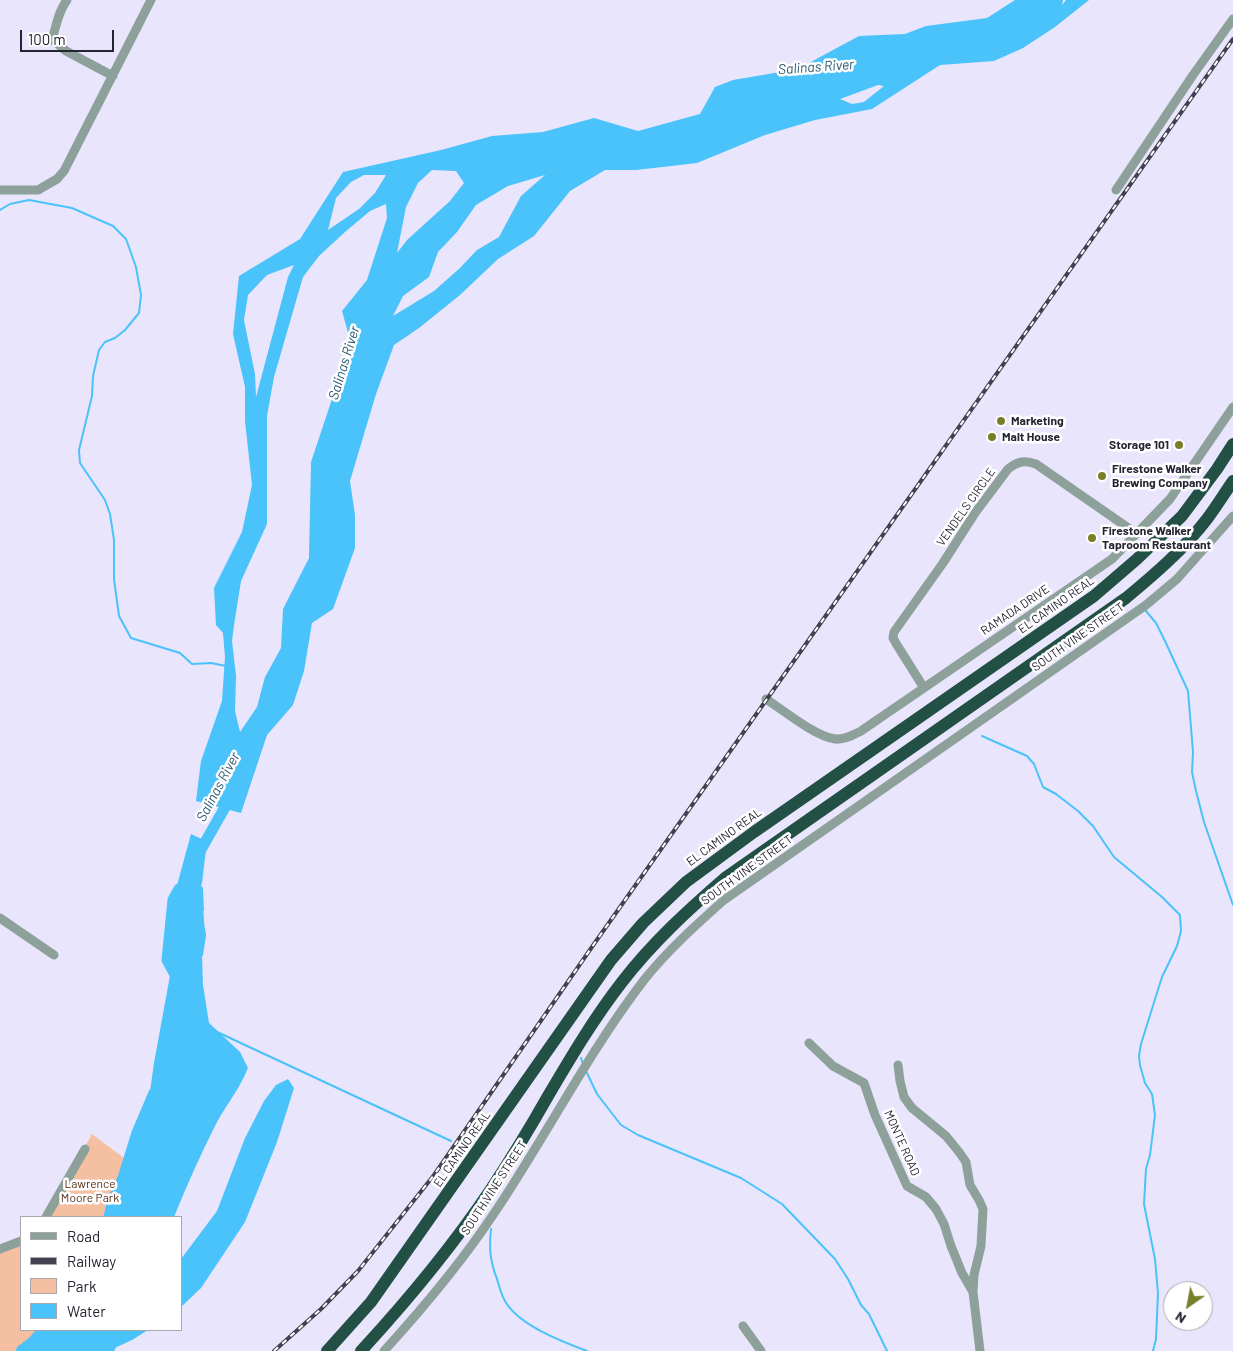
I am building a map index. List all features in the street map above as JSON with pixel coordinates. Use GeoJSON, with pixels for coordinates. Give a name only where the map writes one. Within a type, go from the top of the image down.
{"type":"FeatureCollection","features":[{"type":"Feature","properties":{"kind":"highway","name":"EL CAMINO REAL"},"geometry":{"type":"LineString","coordinates":[[327,1351],[371,1302],[611,960],[643,923],[686,882],[754,832],[1094,596],[1137,559],[1182,516],[1233,444]]}},
{"type":"Feature","properties":{"kind":"highway"},"geometry":{"type":"LineString","coordinates":[[361,1351],[400,1309],[438,1263],[490,1190],[598,1015],[622,982],[673,924],[725,878],[1126,598],[1180,549],[1206,520],[1233,481]]}},
{"type":"Feature","properties":{"kind":"highway"},"geometry":{"type":"LineString","coordinates":[[316,1351],[371,1302]]}},
{"type":"Feature","properties":{"kind":"street"},"geometry":{"type":"LineString","coordinates":[[67,0],[60,9],[52,39],[66,51],[113,76]]}},
{"type":"Feature","properties":{"kind":"street"},"geometry":{"type":"LineString","coordinates":[[0,190],[38,190],[57,179],[64,171],[151,0]]}},
{"type":"Feature","properties":{"kind":"street"},"geometry":{"type":"LineString","coordinates":[[1116,190],[1233,19]]}},
{"type":"Feature","properties":{"kind":"street","name":"RAMADA DRIVE"},"geometry":{"type":"LineString","coordinates":[[766,699],[820,735],[837,739],[861,731],[1112,559],[1170,499],[1233,408]]}},
{"type":"Feature","properties":{"kind":"street","name":"VENDELS CIRCLE"},"geometry":{"type":"LineString","coordinates":[[924,688],[893,638],[894,632],[943,563],[975,513],[1008,469],[1014,464],[1027,461],[1036,464],[1137,534]]}},
{"type":"Feature","properties":{"kind":"street","name":"SOUTH VINE STREET"},"geometry":{"type":"LineString","coordinates":[[384,1351],[436,1293],[464,1256],[496,1210],[621,1012],[646,979],[682,938],[724,900],[1146,605],[1177,578],[1233,516]]}},
{"type":"Feature","properties":{"kind":"street"},"geometry":{"type":"LineString","coordinates":[[0,918],[54,954]]}},
{"type":"Feature","properties":{"kind":"street","name":"MONTE ROAD"},"geometry":{"type":"LineString","coordinates":[[808,1043],[832,1066],[864,1083],[875,1115],[907,1186],[926,1197],[936,1208],[962,1273],[973,1292]]}},
{"type":"Feature","properties":{"kind":"street"},"geometry":{"type":"LineString","coordinates":[[898,1065],[904,1097],[912,1108],[946,1136],[966,1162],[970,1186],[979,1200],[982,1209],[981,1246],[974,1275],[973,1292],[980,1351]]}},
{"type":"Feature","properties":{"kind":"street"},"geometry":{"type":"LineString","coordinates":[[47,1216],[85,1149]]}},
{"type":"Feature","properties":{"kind":"street"},"geometry":{"type":"LineString","coordinates":[[0,1249],[20,1241]]}},
{"type":"Feature","properties":{"kind":"street"},"geometry":{"type":"LineString","coordinates":[[743,1326],[761,1351]]}},
{"type":"Feature","properties":{"kind":"green space","name":"Lawrence Moore Park"},"geometry":{"type":"Polygon","coordinates":[[[92,1134],[128,1161],[109,1216],[47,1216],[92,1134]]]}},
{"type":"Feature","properties":{"kind":"green space"},"geometry":{"type":"Polygon","coordinates":[[[20,1241],[20,1331],[118,1331],[108,1351],[0,1351],[0,1249],[20,1241]]]}},
{"type":"Feature","properties":{"kind":"water"},"geometry":{"type":"Polygon","coordinates":[[[1015,0],[1063,0],[1062,5],[1066,0],[1089,0],[1055,27],[1023,48],[994,61],[940,65],[872,109],[815,120],[765,135],[697,163],[636,170],[605,170],[570,191],[534,236],[498,259],[460,295],[419,328],[394,345],[376,394],[350,481],[355,515],[355,548],[333,609],[312,623],[304,671],[293,705],[267,735],[241,813],[196,801],[201,761],[222,701],[225,657],[223,633],[216,625],[214,588],[242,532],[252,485],[245,421],[245,387],[233,334],[239,276],[300,239],[343,172],[441,150],[492,136],[543,132],[594,118],[638,131],[700,114],[715,87],[733,80],[798,69],[859,36],[905,34],[926,26],[987,18],[1015,0]],[[878,85],[840,99],[852,104],[864,102],[884,86],[878,85]],[[432,170],[418,183],[406,207],[397,253],[407,240],[450,201],[464,183],[456,171],[432,170]],[[364,175],[351,182],[336,198],[328,230],[359,209],[375,193],[386,175],[364,175]],[[545,175],[508,186],[476,205],[457,232],[438,252],[429,277],[403,296],[393,316],[434,291],[477,250],[499,237],[521,196],[545,175]],[[386,204],[370,211],[319,256],[303,277],[274,377],[267,416],[267,524],[241,581],[232,641],[236,676],[235,711],[240,732],[257,707],[265,677],[281,648],[283,609],[309,558],[311,462],[333,396],[353,350],[342,311],[367,280],[387,218],[386,204]],[[294,265],[267,275],[248,295],[244,320],[255,374],[256,397],[288,277],[294,265]]]}},
{"type":"Feature","properties":{"kind":"water"},"geometry":{"type":"Polygon","coordinates":[[[191,834],[206,841],[201,879],[205,935],[202,956],[203,985],[209,1023],[240,1052],[248,1068],[211,1134],[174,1216],[109,1216],[113,1200],[123,1178],[137,1133],[148,1106],[171,970],[167,960],[173,900],[191,834]]]}},
{"type":"Feature","properties":{"kind":"water"},"geometry":{"type":"Polygon","coordinates":[[[288,1079],[294,1088],[277,1142],[245,1222],[201,1288],[182,1306],[182,1258],[217,1211],[245,1138],[264,1101],[276,1085],[288,1079]]]}},
{"type":"Feature","properties":{"kind":"water"},"geometry":{"type":"Polygon","coordinates":[[[35,1331],[146,1331],[108,1351],[16,1351],[17,1347],[35,1331]]]}},
{"type":"Feature","properties":{"kind":"waterway"},"geometry":{"type":"LineString","coordinates":[[0,210],[10,204],[29,200],[72,208],[113,226],[126,239],[136,267],[141,295],[139,313],[125,330],[115,338],[105,342],[99,350],[93,376],[92,396],[79,450],[80,463],[105,500],[110,514],[114,540],[114,579],[119,616],[131,638],[180,653],[192,664],[211,663],[226,666]]}},
{"type":"Feature","properties":{"kind":"waterway"},"geometry":{"type":"LineString","coordinates":[[1146,611],[1156,623],[1188,691],[1193,752],[1192,772],[1204,822],[1233,905]]}},
{"type":"Feature","properties":{"kind":"waterway"},"geometry":{"type":"LineString","coordinates":[[982,736],[1027,756],[1034,764],[1043,787],[1056,794],[1078,811],[1093,826],[1114,857],[1162,897],[1180,915],[1181,931],[1177,946],[1162,977],[1139,1056],[1145,1083],[1152,1094],[1155,1115],[1150,1155],[1146,1169],[1144,1204],[1155,1259],[1158,1293],[1156,1339],[1153,1351]]}},
{"type":"Feature","properties":{"kind":"waterway","name":"Salinas River"},"geometry":{"type":"LineString","coordinates":[[199,853],[232,795]]}},
{"type":"Feature","properties":{"kind":"waterway"},"geometry":{"type":"LineString","coordinates":[[201,883],[206,841]]}},
{"type":"Feature","properties":{"kind":"waterway"},"geometry":{"type":"LineString","coordinates":[[202,888],[203,910]]}},
{"type":"Feature","properties":{"kind":"waterway","name":"Salinas River"},"geometry":{"type":"LineString","coordinates":[[174,973],[167,960],[173,900],[179,889]]}},
{"type":"Feature","properties":{"kind":"waterway"},"geometry":{"type":"LineString","coordinates":[[202,955],[205,935],[204,928]]}},
{"type":"Feature","properties":{"kind":"waterway"},"geometry":{"type":"LineString","coordinates":[[215,1031],[451,1141]]}},
{"type":"Feature","properties":{"kind":"waterway"},"geometry":{"type":"LineString","coordinates":[[581,1058],[583,1064]]}},
{"type":"Feature","properties":{"kind":"waterway"},"geometry":{"type":"LineString","coordinates":[[586,1071],[597,1094],[621,1125],[638,1135],[741,1178],[782,1204],[835,1259],[861,1305],[869,1314],[887,1351]]}},
{"type":"Feature","properties":{"kind":"waterway","name":"Salinas River"},"geometry":{"type":"LineString","coordinates":[[109,1216],[113,1200],[123,1178],[137,1133],[154,1093]]}},
{"type":"Feature","properties":{"kind":"waterway"},"geometry":{"type":"LineString","coordinates":[[491,1229],[491,1260],[502,1296],[511,1310],[542,1332],[587,1351]]}},
{"type":"Feature","properties":{"kind":"waterway","name":"Salinas River"},"geometry":{"type":"LineString","coordinates":[[108,1351],[118,1331]]}},
{"type":"Feature","properties":{"kind":"railway"},"geometry":{"type":"LineString","coordinates":[[274,1351],[321,1309],[358,1271],[434,1175],[594,944],[1233,39]]}},
{"type":"Feature","properties":{"kind":"place","name":"Marketing"},"geometry":{"type":"Point","coordinates":[1001,421]}},
{"type":"Feature","properties":{"kind":"place","name":"Malt House"},"geometry":{"type":"Point","coordinates":[992,437]}},
{"type":"Feature","properties":{"kind":"place","name":"Storage 101"},"geometry":{"type":"Point","coordinates":[1179,445]}},
{"type":"Feature","properties":{"kind":"place","name":"Firestone Walker Brewing Company"},"geometry":{"type":"Point","coordinates":[1102,476]}},
{"type":"Feature","properties":{"kind":"place","name":"Firestone Walker Taproom Restaurant"},"geometry":{"type":"Point","coordinates":[1092,538]}}]}
